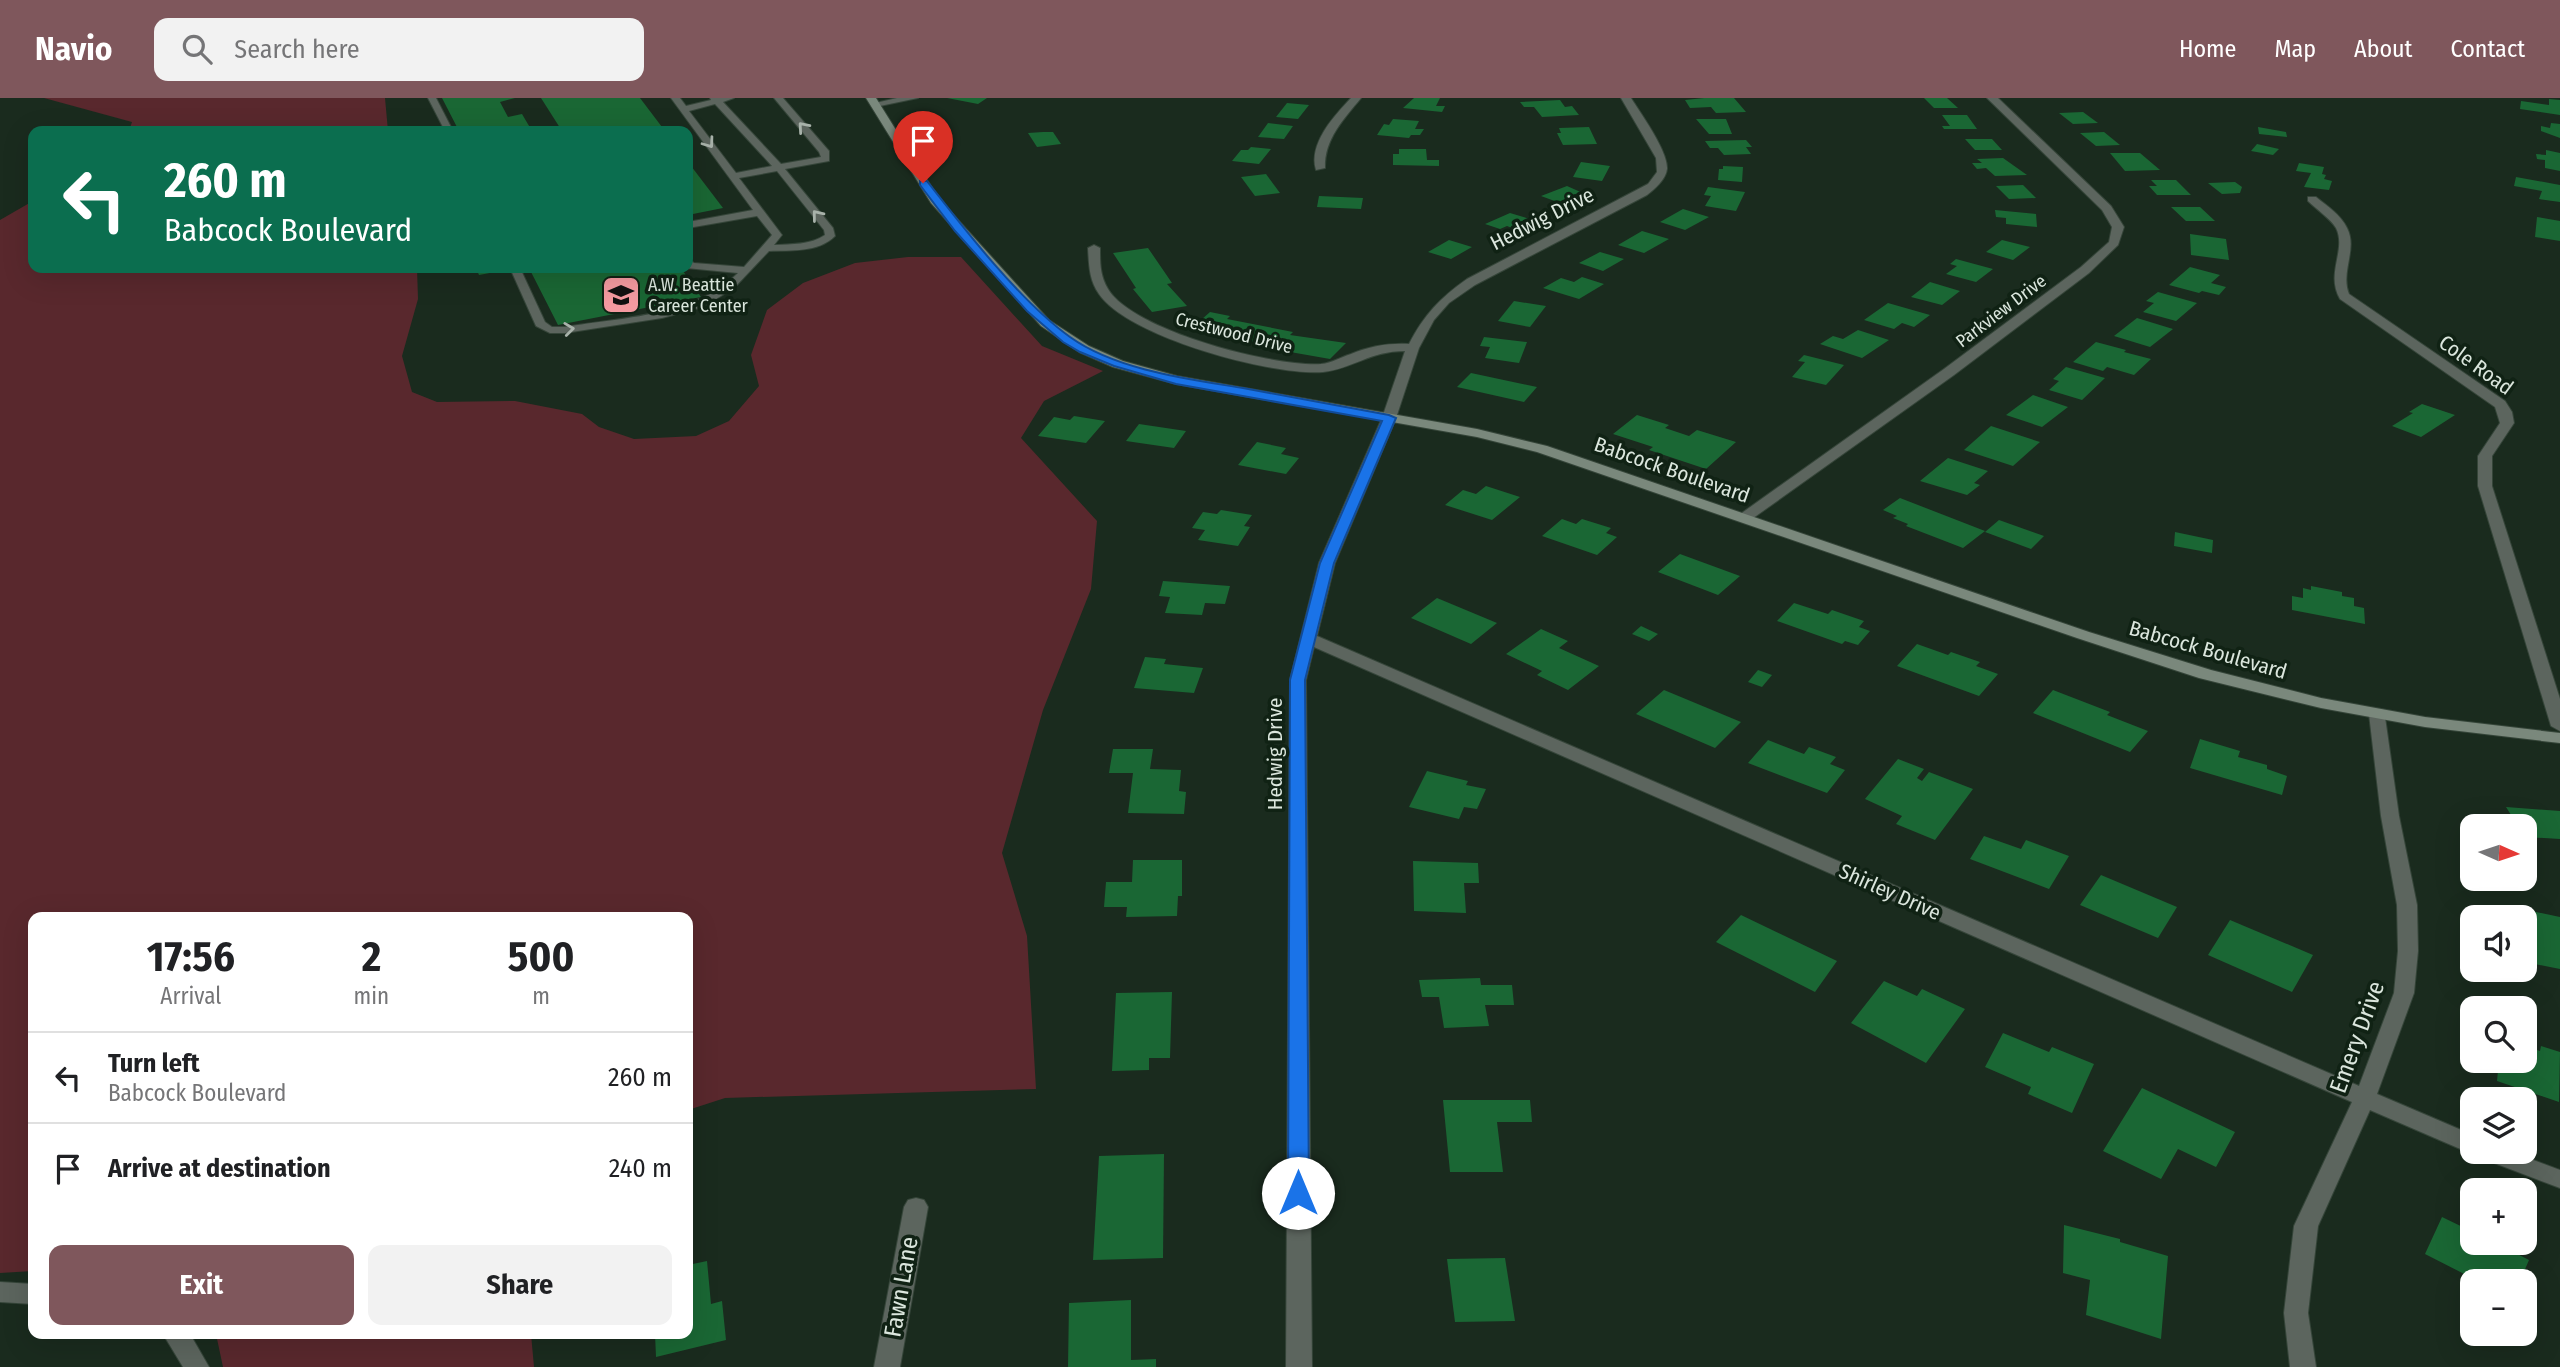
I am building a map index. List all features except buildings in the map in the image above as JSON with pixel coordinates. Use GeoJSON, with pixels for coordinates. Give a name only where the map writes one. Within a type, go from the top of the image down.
{"type":"FeatureCollection","features":[{"type":"Feature","properties":{"kind":"main road","name":"Babcock Boulevard"},"geometry":{"type":"LineString","coordinates":[[873,101],[935,201],[1031,309],[1067,340],[1118,364],[1176,380],[1477,433],[1542,449],[2180,667],[2267,691],[2378,714],[2470,729],[2560,738]]}},
{"type":"Feature","properties":{"kind":"street"},"geometry":{"type":"LineString","coordinates":[[1320,168],[1318,160],[1325,141],[1356,98]]}},
{"type":"Feature","properties":{"kind":"street","name":"Hedwig Drive"},"geometry":{"type":"LineString","coordinates":[[1299,1367],[1298,680],[1327,563],[1389,418],[1413,348],[1435,309],[1457,292],[1643,193],[1658,179],[1662,172],[1661,158],[1626,98]]}},
{"type":"Feature","properties":{"kind":"street","name":"Parkview Drive"},"geometry":{"type":"LineString","coordinates":[[1744,518],[1949,372],[2085,270],[2114,243],[2118,227],[2107,208],[1992,98]]}},
{"type":"Feature","properties":{"kind":"street","name":"Cole Road"},"geometry":{"type":"LineString","coordinates":[[2312,199],[2342,229],[2344,237],[2337,278],[2344,296],[2500,404],[2507,414],[2507,423],[2489,445],[2485,455],[2485,486],[2560,726]]}},
{"type":"Feature","properties":{"kind":"street","name":"Crestwood Drive"},"geometry":{"type":"LineString","coordinates":[[1094,248],[1094,277],[1104,293],[1131,318],[1176,339],[1248,358],[1308,369],[1338,365],[1380,348],[1413,348]]}},
{"type":"Feature","properties":{"kind":"street","name":"Shirley Drive"},"geometry":{"type":"LineString","coordinates":[[1308,638],[2460,1139]]}},
{"type":"Feature","properties":{"kind":"street","name":"Emery Drive"},"geometry":{"type":"LineString","coordinates":[[2303,1367],[2296,1313],[2306,1226],[2365,1098],[2404,993],[2408,951],[2407,905],[2390,816],[2378,714]]}},
{"type":"Feature","properties":{"kind":"street"},"geometry":{"type":"LineString","coordinates":[[2521,1164],[2560,1179]]}},
{"type":"Feature","properties":{"kind":"street","name":"Fawn Lane"},"geometry":{"type":"LineString","coordinates":[[887,1367],[916,1207]]}},
{"type":"Feature","properties":{"kind":"street"},"geometry":{"type":"LineString","coordinates":[[0,1292],[28,1294]]}},
{"type":"Feature","properties":{"kind":"street"},"geometry":{"type":"LineString","coordinates":[[180,1339],[196,1367]]}},
{"type":"Feature","properties":{"kind":"lane"},"geometry":{"type":"LineString","coordinates":[[432,98],[446,126]]}},
{"type":"Feature","properties":{"kind":"lane"},"geometry":{"type":"LineString","coordinates":[[517,273],[540,324],[550,330],[565,330],[709,301],[723,292],[777,235],[675,98]]}},
{"type":"Feature","properties":{"kind":"lane"},"geometry":{"type":"LineString","coordinates":[[685,109],[730,98]]}},
{"type":"Feature","properties":{"kind":"lane"},"geometry":{"type":"LineString","coordinates":[[734,176],[826,159],[824,151],[778,98]]}},
{"type":"Feature","properties":{"kind":"lane"},"geometry":{"type":"LineString","coordinates":[[873,101],[914,98]]}},
{"type":"Feature","properties":{"kind":"lane"},"geometry":{"type":"LineString","coordinates":[[716,100],[780,169],[829,230],[830,236],[825,241],[804,246],[765,248]]}},
{"type":"Feature","properties":{"kind":"lane"},"geometry":{"type":"LineString","coordinates":[[693,224],[760,212]]}},
{"type":"Feature","properties":{"kind":"lane"},"geometry":{"type":"LineString","coordinates":[[693,266],[744,270]]}},
{"type":"Feature","properties":{"kind":"shaded area"},"geometry":{"type":"Polygon","coordinates":[[[44,98],[385,98],[388,126],[131,126],[132,122],[44,98]]]}},
{"type":"Feature","properties":{"kind":"shaded area"},"geometry":{"type":"Polygon","coordinates":[[[28,204],[28,273],[417,273],[418,299],[402,356],[412,392],[437,402],[515,401],[582,414],[599,427],[634,439],[696,436],[729,421],[759,386],[751,355],[767,310],[803,283],[855,263],[908,257],[961,257],[1042,346],[1103,371],[1044,401],[1021,438],[1097,521],[1091,589],[1043,710],[1002,853],[1027,936],[1036,1089],[725,1098],[693,1108],[693,912],[28,912],[28,1271],[0,1273],[0,220],[28,204]]]}},
{"type":"Feature","properties":{"kind":"shaded area"},"geometry":{"type":"Polygon","coordinates":[[[217,1339],[531,1339],[534,1367],[223,1367],[217,1339]]]}},
{"type":"Feature","properties":{"kind":"place","name":"A.W. Beattie Career Center"},"geometry":{"type":"Point","coordinates":[621,295]}},
{"type":"Feature","properties":{"kind":"route"},"geometry":{"type":"LineString","coordinates":[[923,183],[958,229],[1031,309],[1067,340],[1084,349],[1118,364],[1176,380],[1389,418],[1327,563],[1298,680],[1298,1193]]}}]}
